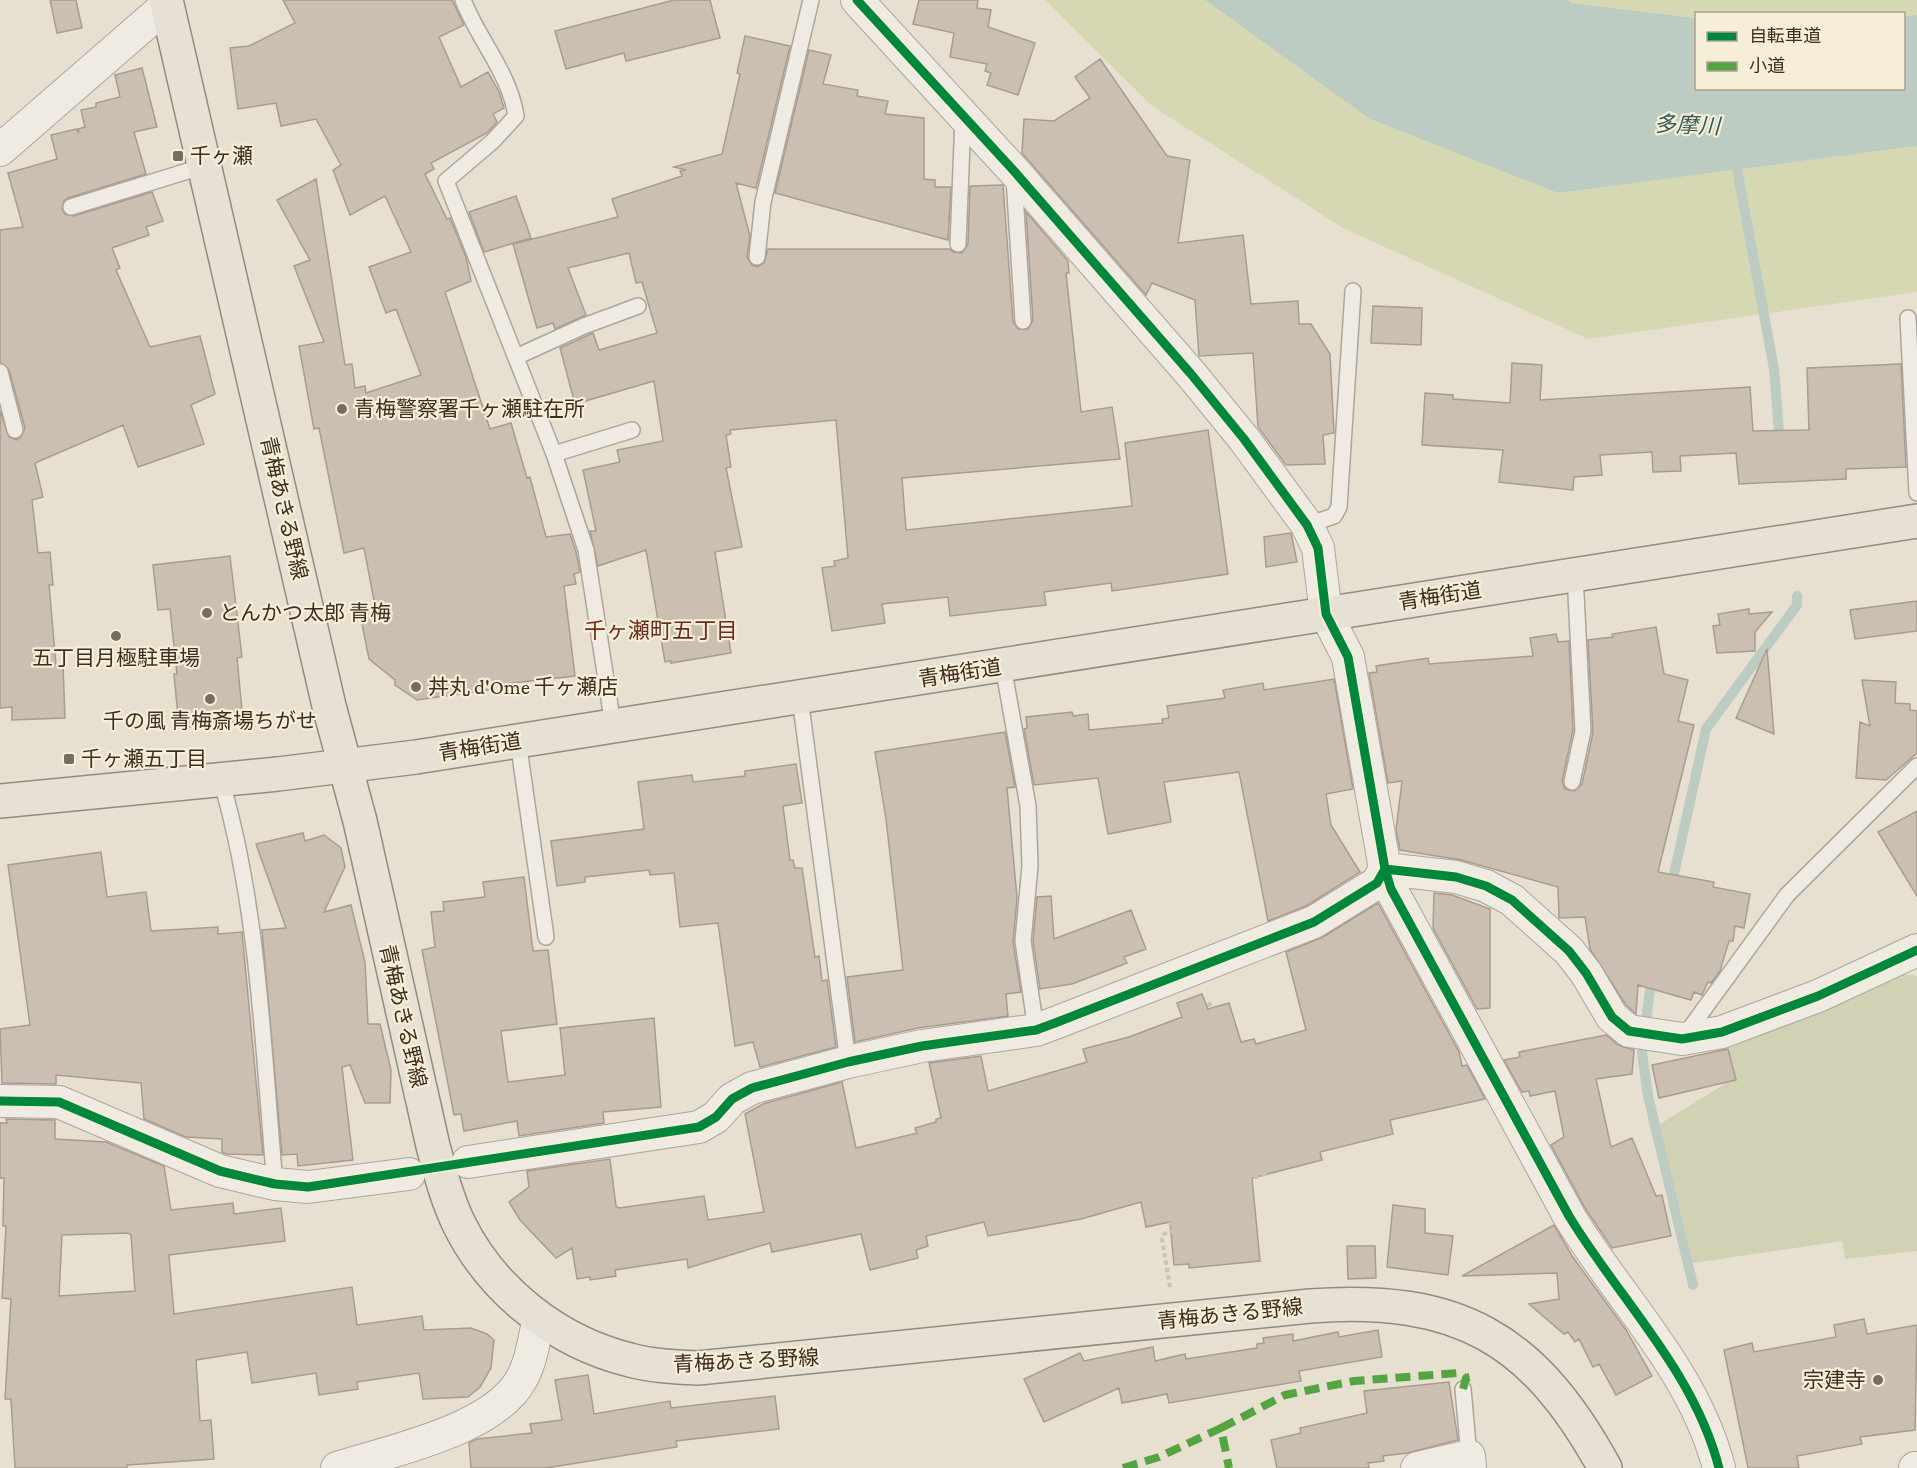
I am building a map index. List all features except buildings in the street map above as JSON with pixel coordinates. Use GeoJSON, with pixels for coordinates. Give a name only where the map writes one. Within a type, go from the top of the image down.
{"type":"FeatureCollection","features":[{"type":"Feature","properties":{"kind":"main road"},"geometry":{"type":"LineString","coordinates":[[170,2],[202,159]]}},
{"type":"Feature","properties":{"kind":"main road","name":"青梅あきる野線"},"geometry":{"type":"LineString","coordinates":[[202,159],[221,232],[344,766],[360,821],[445,1190],[460,1225],[483,1262],[510,1294],[539,1318],[567,1335],[629,1360],[698,1368],[760,1364],[1310,1306],[1360,1303],[1410,1307],[1442,1314],[1494,1338],[1521,1356],[1574,1413],[1605,1468]]}},
{"type":"Feature","properties":{"kind":"main road","name":"青梅街道"},"geometry":{"type":"LineString","coordinates":[[0,801],[344,766],[518,741],[1917,521]]}},
{"type":"Feature","properties":{"kind":"street"},"geometry":{"type":"LineString","coordinates":[[857,0],[1014,171],[1191,374],[1244,439],[1307,525],[1318,548],[1326,614],[1348,657],[1385,869],[1391,889],[1569,1216],[1597,1262],[1673,1364],[1698,1408],[1719,1468]]}},
{"type":"Feature","properties":{"kind":"street"},"geometry":{"type":"LineString","coordinates":[[0,150],[170,2]]}},
{"type":"Feature","properties":{"kind":"street"},"geometry":{"type":"LineString","coordinates":[[468,1162],[699,1127],[716,1117],[732,1099],[752,1088],[848,1062],[922,1046],[1036,1030],[1314,922],[1377,883],[1385,869]]}},
{"type":"Feature","properties":{"kind":"street"},"geometry":{"type":"LineString","coordinates":[[1385,869],[1456,877],[1486,886],[1512,900],[1569,951],[1612,1017],[1656,1035],[1722,1032],[1808,1000],[1893,963],[1917,950]]}},
{"type":"Feature","properties":{"kind":"street"},"geometry":{"type":"LineString","coordinates":[[0,1101],[58,1102],[220,1171],[275,1184],[308,1187],[409,1174]]}},
{"type":"Feature","properties":{"kind":"street"},"geometry":{"type":"LineString","coordinates":[[337,1468],[453,1430],[482,1418],[504,1402],[521,1380],[530,1360],[539,1318]]}},
{"type":"Feature","properties":{"kind":"street"},"geometry":{"type":"LineString","coordinates":[[1417,1468],[1469,1462]]}},
{"type":"Feature","properties":{"kind":"lane"},"geometry":{"type":"LineString","coordinates":[[463,0],[471,21],[513,96],[516,116],[493,141],[446,181],[554,454],[586,550],[593,581],[613,725]]}},
{"type":"Feature","properties":{"kind":"lane"},"geometry":{"type":"LineString","coordinates":[[758,256],[763,202],[811,0]]}},
{"type":"Feature","properties":{"kind":"lane"},"geometry":{"type":"LineString","coordinates":[[958,244],[963,115]]}},
{"type":"Feature","properties":{"kind":"lane"},"geometry":{"type":"LineString","coordinates":[[71,207],[202,159]]}},
{"type":"Feature","properties":{"kind":"lane"},"geometry":{"type":"LineString","coordinates":[[1014,171],[1023,321]]}},
{"type":"Feature","properties":{"kind":"lane"},"geometry":{"type":"LineString","coordinates":[[1307,525],[1334,516],[1339,507],[1353,291]]}},
{"type":"Feature","properties":{"kind":"lane"},"geometry":{"type":"LineString","coordinates":[[516,357],[584,326],[638,306]]}},
{"type":"Feature","properties":{"kind":"lane"},"geometry":{"type":"LineString","coordinates":[[1908,318],[1917,493]]}},
{"type":"Feature","properties":{"kind":"lane"},"geometry":{"type":"LineString","coordinates":[[0,372],[3,393],[15,430]]}},
{"type":"Feature","properties":{"kind":"lane"},"geometry":{"type":"LineString","coordinates":[[554,454],[632,430]]}},
{"type":"Feature","properties":{"kind":"lane"},"geometry":{"type":"LineString","coordinates":[[1572,782],[1582,730],[1575,576]]}},
{"type":"Feature","properties":{"kind":"lane"},"geometry":{"type":"LineString","coordinates":[[1003,666],[1028,807],[1030,866],[1023,941],[1036,1030]]}},
{"type":"Feature","properties":{"kind":"lane"},"geometry":{"type":"LineString","coordinates":[[800,698],[848,1062]]}},
{"type":"Feature","properties":{"kind":"lane"},"geometry":{"type":"LineString","coordinates":[[518,741],[546,938]]}},
{"type":"Feature","properties":{"kind":"lane"},"geometry":{"type":"LineString","coordinates":[[1656,1035],[1787,895],[1917,766]]}},
{"type":"Feature","properties":{"kind":"lane"},"geometry":{"type":"LineString","coordinates":[[221,780],[236,832],[248,914],[275,1184]]}},
{"type":"Feature","properties":{"kind":"lane"},"geometry":{"type":"LineString","coordinates":[[1463,1389],[1469,1462]]}},
{"type":"Feature","properties":{"kind":"path"},"geometry":{"type":"LineString","coordinates":[[1171,1297],[1162,1239],[1164,1234],[1172,1231],[1167,1206],[1266,1174],[1197,967]]}},
{"type":"Feature","properties":{"kind":"green space"},"geometry":{"type":"Polygon","coordinates":[[[1045,0],[1205,0],[1370,119],[1558,193],[1917,146],[1917,292],[1588,339],[1343,228],[1152,106],[1045,0]]]}},
{"type":"Feature","properties":{"kind":"green space"},"geometry":{"type":"Polygon","coordinates":[[[1568,0],[1917,0],[1917,15],[1905,15],[1905,12],[1695,12],[1695,18],[1571,3],[1568,0]]]}},
{"type":"Feature","properties":{"kind":"green space"},"geometry":{"type":"Polygon","coordinates":[[[1903,974],[1917,976],[1917,1251],[1845,1259],[1842,1241],[1693,1263],[1660,1124],[1733,1079],[1728,1049],[1903,974]]]}},
{"type":"Feature","properties":{"kind":"water","name":"多摩川"},"geometry":{"type":"Polygon","coordinates":[[[1205,0],[1568,0],[1571,3],[1695,18],[1695,90],[1905,90],[1905,16],[1917,15],[1917,146],[1558,193],[1370,119],[1205,0]]]}},
{"type":"Feature","properties":{"kind":"waterway"},"geometry":{"type":"LineString","coordinates":[[1735,158],[1774,369],[1780,444]]}},
{"type":"Feature","properties":{"kind":"waterway"},"geometry":{"type":"LineString","coordinates":[[1671,888],[1706,729],[1797,605],[1797,596]]}},
{"type":"Feature","properties":{"kind":"waterway"},"geometry":{"type":"LineString","coordinates":[[1652,974],[1642,1053],[1648,1096],[1693,1285]]}},
{"type":"Feature","properties":{"kind":"marked path"},"geometry":{"type":"LineString","coordinates":[[1221,1428],[1285,1395],[1354,1381],[1458,1373],[1466,1378]]}},
{"type":"Feature","properties":{"kind":"marked path"},"geometry":{"type":"LineString","coordinates":[[1463,1389],[1466,1378],[1476,1376]]}},
{"type":"Feature","properties":{"kind":"marked path"},"geometry":{"type":"LineString","coordinates":[[1123,1468],[1159,1457],[1221,1428],[1229,1468]]}},
{"type":"Feature","properties":{"kind":"cycle path"},"geometry":{"type":"LineString","coordinates":[[857,0],[1014,171],[1191,374],[1244,439],[1307,525],[1318,548],[1326,614],[1348,657],[1385,869],[1391,889],[1569,1216],[1674,1368],[1707,1433],[1719,1468]]}},
{"type":"Feature","properties":{"kind":"cycle path"},"geometry":{"type":"LineString","coordinates":[[0,1101],[59,1102],[220,1171],[275,1184],[308,1187],[699,1127],[716,1117],[732,1099],[752,1088],[848,1062],[922,1046],[1036,1030],[1055,1023],[1314,922],[1377,883],[1385,869],[1456,877],[1486,886],[1512,900],[1569,951],[1586,973],[1612,1017],[1629,1031],[1682,1039],[1722,1032],[1818,996],[1917,950]]}},
{"type":"Feature","properties":{"kind":"place","name":"千ヶ瀬"},"geometry":{"type":"Point","coordinates":[178,156]}},
{"type":"Feature","properties":{"kind":"place","name":"青梅警察署千ヶ瀬駐在所"},"geometry":{"type":"Point","coordinates":[342,409]}},
{"type":"Feature","properties":{"kind":"place","name":"とんかつ太郎 青梅"},"geometry":{"type":"Point","coordinates":[207,613]}},
{"type":"Feature","properties":{"kind":"place","name":"五丁目月極駐車場"},"geometry":{"type":"Point","coordinates":[116,636]}},
{"type":"Feature","properties":{"kind":"place","name":"丼丸 d'Ome 千ヶ瀬店"},"geometry":{"type":"Point","coordinates":[416,687]}},
{"type":"Feature","properties":{"kind":"place","name":"千の風 青梅斎場ちがせ"},"geometry":{"type":"Point","coordinates":[210,699]}},
{"type":"Feature","properties":{"kind":"place","name":"千ヶ瀬五丁目"},"geometry":{"type":"Point","coordinates":[69,759]}},
{"type":"Feature","properties":{"kind":"place","name":"宗建寺"},"geometry":{"type":"Point","coordinates":[1878,1380]}},
{"type":"Feature","properties":{"kind":"district","name":"千ヶ瀬町五丁目"},"geometry":{"type":"Point","coordinates":[661,630]}}]}
